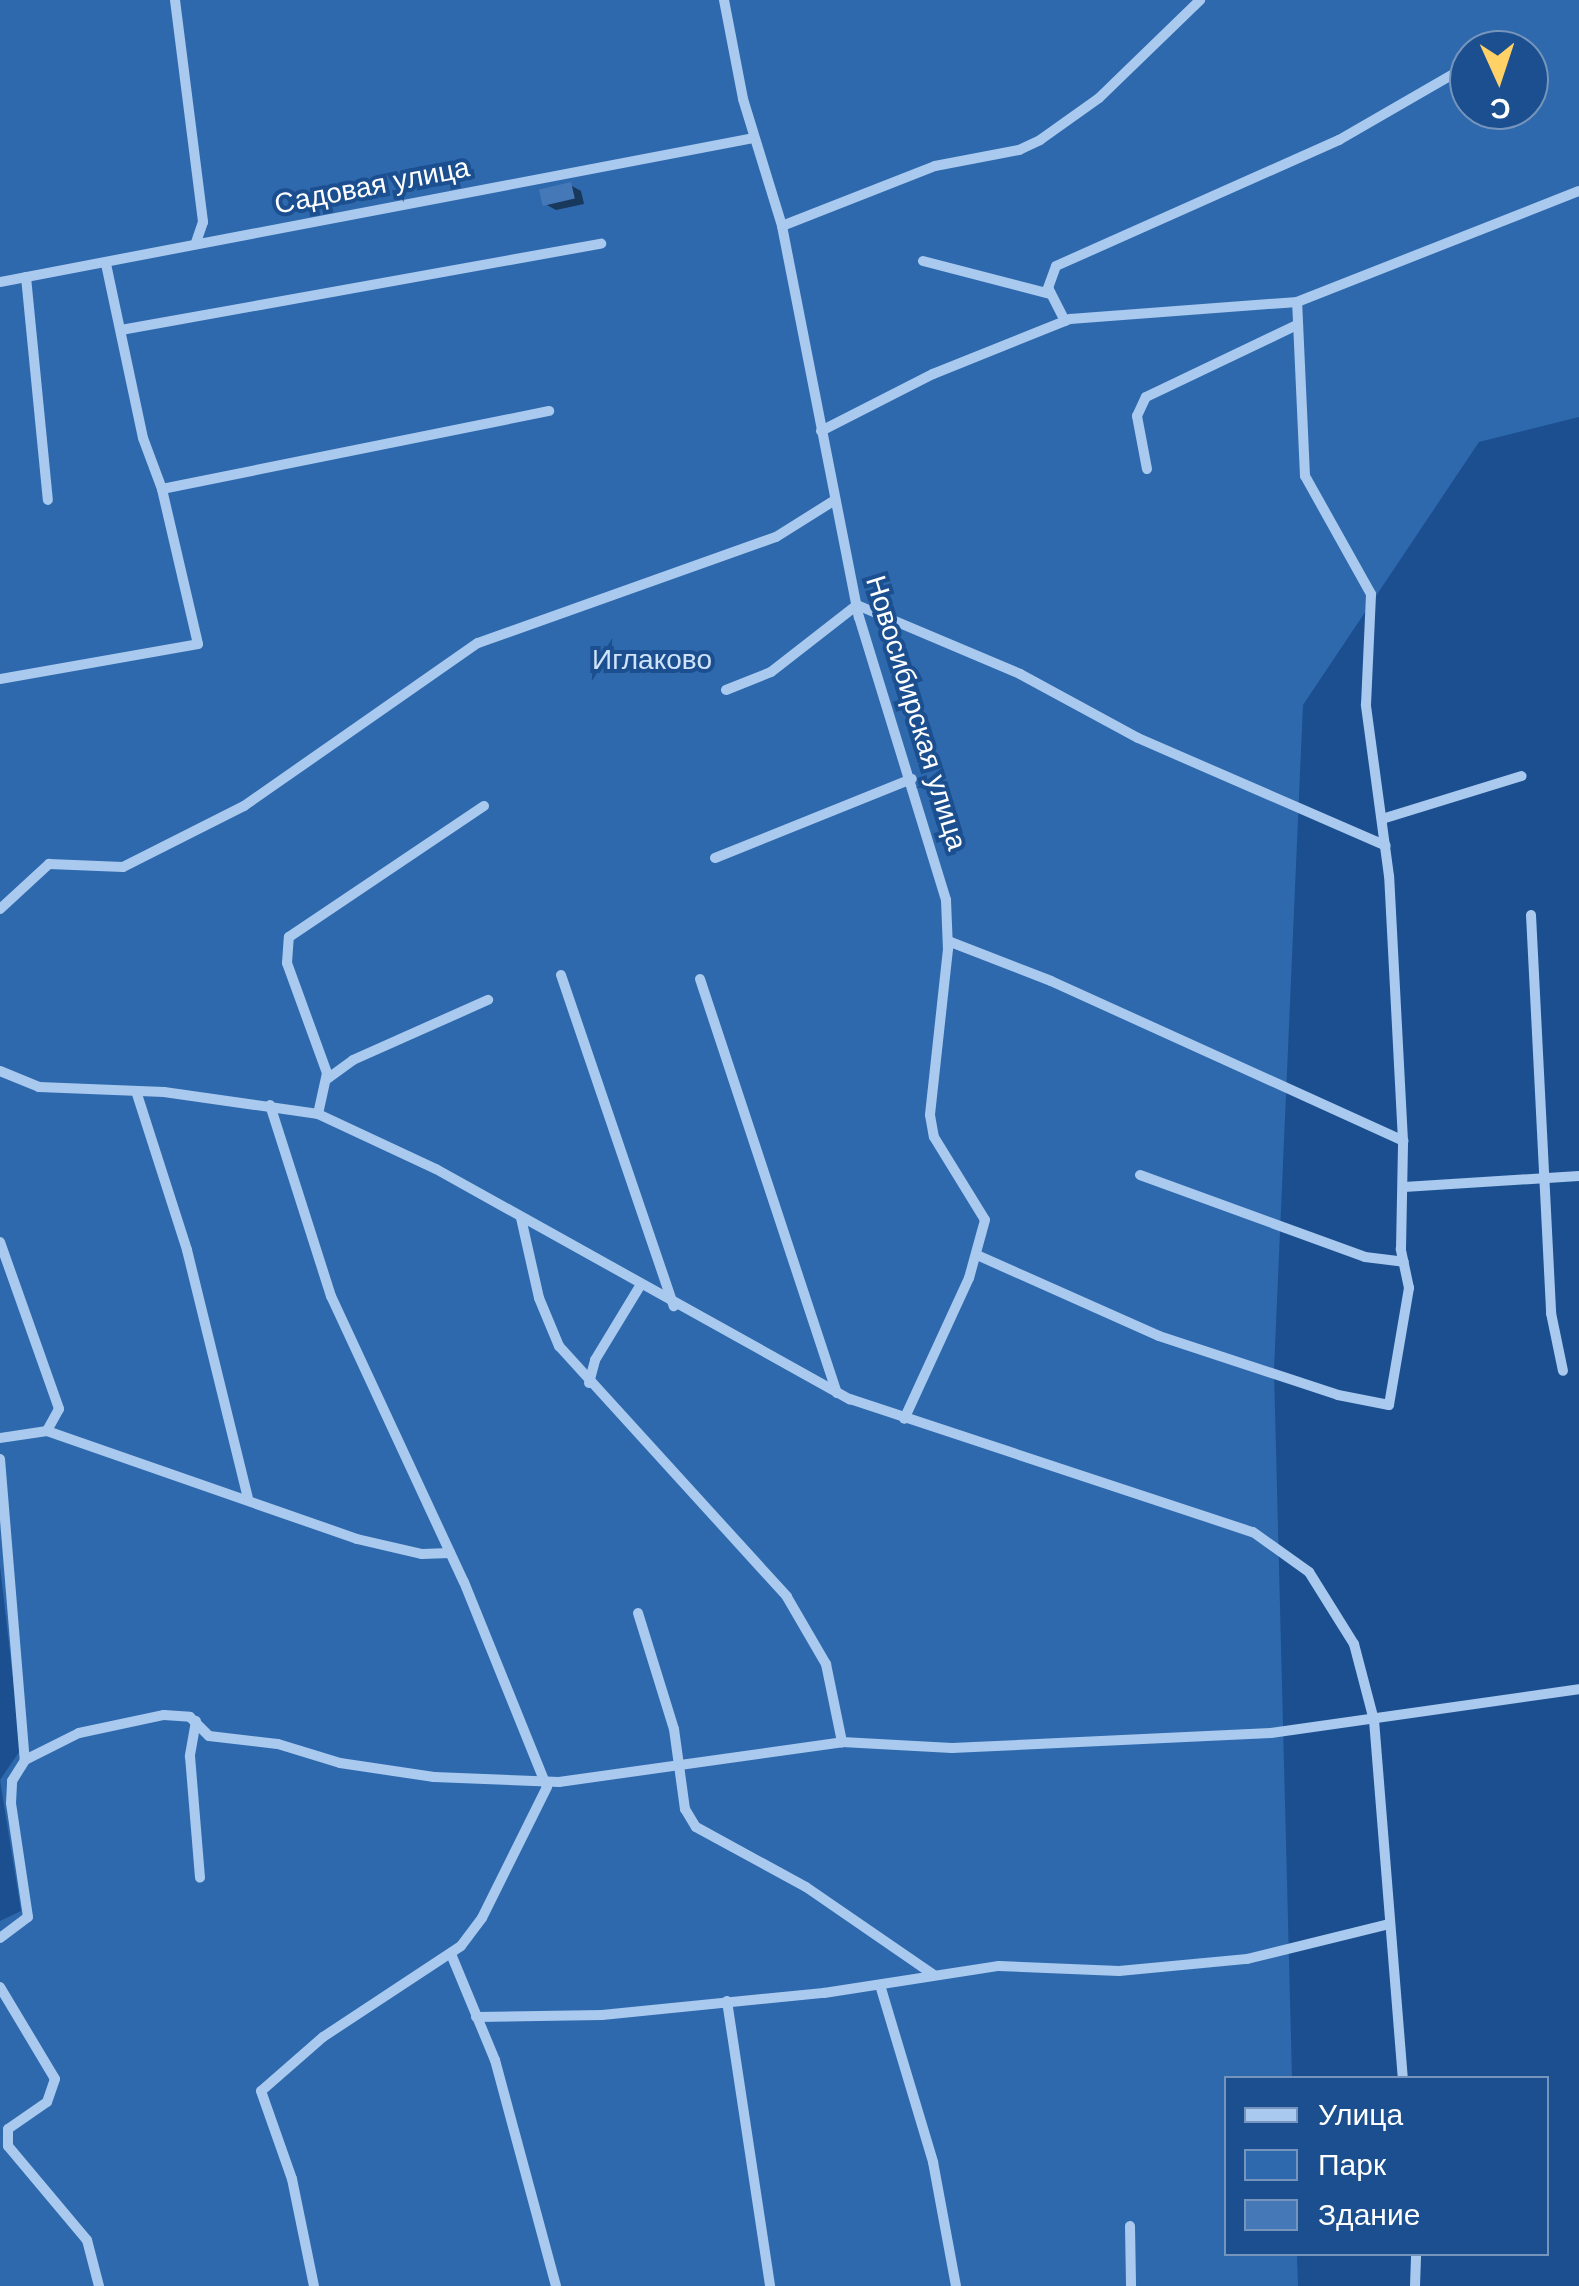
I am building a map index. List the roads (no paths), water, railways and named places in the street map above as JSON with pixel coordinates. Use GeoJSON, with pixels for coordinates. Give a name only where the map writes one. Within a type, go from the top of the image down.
{"type":"FeatureCollection","features":[{"type":"Feature","properties":{"kind":"street"},"geometry":{"type":"LineString","coordinates":[[175,0],[203,222],[196,242]]}},
{"type":"Feature","properties":{"kind":"street","name":"Новосибирская улица"},"geometry":{"type":"LineString","coordinates":[[724,0],[754,138],[782,226],[856,606],[938,858],[948,942],[930,1115],[934,1137],[981,1210],[978,1255],[904,1419]]}},
{"type":"Feature","properties":{"kind":"street"},"geometry":{"type":"LineString","coordinates":[[782,226],[935,166],[1019,150],[1040,140],[1099,98],[1200,0]]}},
{"type":"Feature","properties":{"kind":"street"},"geometry":{"type":"LineString","coordinates":[[1065,322],[1051,294],[1048,274],[1056,266],[1340,140],[1449,77]]}},
{"type":"Feature","properties":{"kind":"street","name":"Садовая улица"},"geometry":{"type":"LineString","coordinates":[[0,282],[754,138]]}},
{"type":"Feature","properties":{"kind":"street"},"geometry":{"type":"LineString","coordinates":[[821,431],[933,374],[1065,322],[1297,302],[1579,191]]}},
{"type":"Feature","properties":{"kind":"street"},"geometry":{"type":"LineString","coordinates":[[121,330],[602,244]]}},
{"type":"Feature","properties":{"kind":"street"},"geometry":{"type":"LineString","coordinates":[[923,260],[1051,294]]}},
{"type":"Feature","properties":{"kind":"street"},"geometry":{"type":"LineString","coordinates":[[0,679],[198,644],[162,489],[143,438],[106,264]]}},
{"type":"Feature","properties":{"kind":"street"},"geometry":{"type":"LineString","coordinates":[[26,278],[48,500]]}},
{"type":"Feature","properties":{"kind":"street"},"geometry":{"type":"LineString","coordinates":[[978,1255],[1159,1336],[1377,1406],[1389,1405],[1409,1288],[1404,1262],[1403,1141],[1386,846],[1366,705],[1370,594],[1305,476],[1297,302]]}},
{"type":"Feature","properties":{"kind":"street"},"geometry":{"type":"LineString","coordinates":[[1147,469],[1138,416],[1146,397],[1297,325]]}},
{"type":"Feature","properties":{"kind":"street"},"geometry":{"type":"LineString","coordinates":[[162,489],[549,411]]}},
{"type":"Feature","properties":{"kind":"street"},"geometry":{"type":"LineString","coordinates":[[0,909],[49,864],[123,867],[218,821],[478,644],[776,537],[835,500]]}},
{"type":"Feature","properties":{"kind":"street"},"geometry":{"type":"LineString","coordinates":[[726,690],[772,672],[856,606],[1020,674],[1138,738],[1386,846]]}},
{"type":"Feature","properties":{"kind":"street"},"geometry":{"type":"LineString","coordinates":[[1382,819],[1522,776]]}},
{"type":"Feature","properties":{"kind":"street"},"geometry":{"type":"LineString","coordinates":[[715,858],[912,779]]}},
{"type":"Feature","properties":{"kind":"street"},"geometry":{"type":"LineString","coordinates":[[318,1114],[328,1079],[288,963],[289,937],[484,806]]}},
{"type":"Feature","properties":{"kind":"street"},"geometry":{"type":"LineString","coordinates":[[1531,915],[1552,1314],[1563,1371]]}},
{"type":"Feature","properties":{"kind":"street"},"geometry":{"type":"LineString","coordinates":[[948,942],[1051,981],[1403,1141]]}},
{"type":"Feature","properties":{"kind":"street"},"geometry":{"type":"LineString","coordinates":[[561,975],[674,1306]]}},
{"type":"Feature","properties":{"kind":"street"},"geometry":{"type":"LineString","coordinates":[[700,979],[837,1393]]}},
{"type":"Feature","properties":{"kind":"street"},"geometry":{"type":"LineString","coordinates":[[328,1079],[354,1060],[488,1000]]}},
{"type":"Feature","properties":{"kind":"street"},"geometry":{"type":"LineString","coordinates":[[0,1071],[39,1087],[136,1091],[318,1114],[521,1218],[837,1393],[904,1419],[1253,1532],[1309,1572],[1354,1644],[1374,1720],[1403,2076]]}},
{"type":"Feature","properties":{"kind":"street"},"geometry":{"type":"LineString","coordinates":[[136,1091],[192,1269],[248,1499]]}},
{"type":"Feature","properties":{"kind":"street"},"geometry":{"type":"LineString","coordinates":[[270,1105],[331,1296],[450,1552],[534,1767],[547,1782]]}},
{"type":"Feature","properties":{"kind":"street"},"geometry":{"type":"LineString","coordinates":[[1140,1175],[1365,1257],[1404,1262]]}},
{"type":"Feature","properties":{"kind":"street"},"geometry":{"type":"LineString","coordinates":[[1404,1186],[1579,1176]]}},
{"type":"Feature","properties":{"kind":"street"},"geometry":{"type":"LineString","coordinates":[[521,1218],[546,1320],[589,1383],[788,1597],[826,1664],[842,1742]]}},
{"type":"Feature","properties":{"kind":"street"},"geometry":{"type":"LineString","coordinates":[[0,1242],[58,1396],[59,1409],[47,1432]]}},
{"type":"Feature","properties":{"kind":"street"},"geometry":{"type":"LineString","coordinates":[[589,1383],[595,1360],[640,1286]]}},
{"type":"Feature","properties":{"kind":"street"},"geometry":{"type":"LineString","coordinates":[[0,1438],[47,1432],[357,1539],[422,1554],[450,1552]]}},
{"type":"Feature","properties":{"kind":"street"},"geometry":{"type":"LineString","coordinates":[[0,1459],[25,1760]]}},
{"type":"Feature","properties":{"kind":"street"},"geometry":{"type":"LineString","coordinates":[[638,1613],[679,1762],[684,1809],[696,1827],[806,1887],[934,1975]]}},
{"type":"Feature","properties":{"kind":"street"},"geometry":{"type":"LineString","coordinates":[[0,1938],[28,1918],[11,1803],[12,1781],[25,1760],[79,1733],[164,1715],[196,1720],[210,1736],[278,1744],[358,1766],[547,1782],[842,1742],[952,1748],[1271,1733],[1579,1690]]}},
{"type":"Feature","properties":{"kind":"street"},"geometry":{"type":"LineString","coordinates":[[196,1720],[190,1756],[200,1878]]}},
{"type":"Feature","properties":{"kind":"street"},"geometry":{"type":"LineString","coordinates":[[314,2286],[292,2179],[261,2090],[323,2037],[451,1954],[482,1918],[547,1782]]}},
{"type":"Feature","properties":{"kind":"street"},"geometry":{"type":"LineString","coordinates":[[476,2017],[602,2015],[880,1985],[1014,1965],[1119,1971],[1247,1959],[1389,1924]]}},
{"type":"Feature","properties":{"kind":"street"},"geometry":{"type":"LineString","coordinates":[[451,1954],[494,2060],[556,2286]]}},
{"type":"Feature","properties":{"kind":"street"},"geometry":{"type":"LineString","coordinates":[[880,1985],[933,2162],[956,2286]]}},
{"type":"Feature","properties":{"kind":"street"},"geometry":{"type":"LineString","coordinates":[[0,1987],[55,2079],[46,2102],[8,2129],[8,2146],[87,2240],[99,2286]]}},
{"type":"Feature","properties":{"kind":"street"},"geometry":{"type":"LineString","coordinates":[[727,2001],[770,2286]]}},
{"type":"Feature","properties":{"kind":"street"},"geometry":{"type":"LineString","coordinates":[[1130,2226],[1131,2286]]}},
{"type":"Feature","properties":{"kind":"street"},"geometry":{"type":"LineString","coordinates":[[1415,2286],[1416,2256]]}},
{"type":"Feature","properties":{"kind":"park label","name":"Иглаково"},"geometry":{"type":"Point","coordinates":[652,660]}}]}
